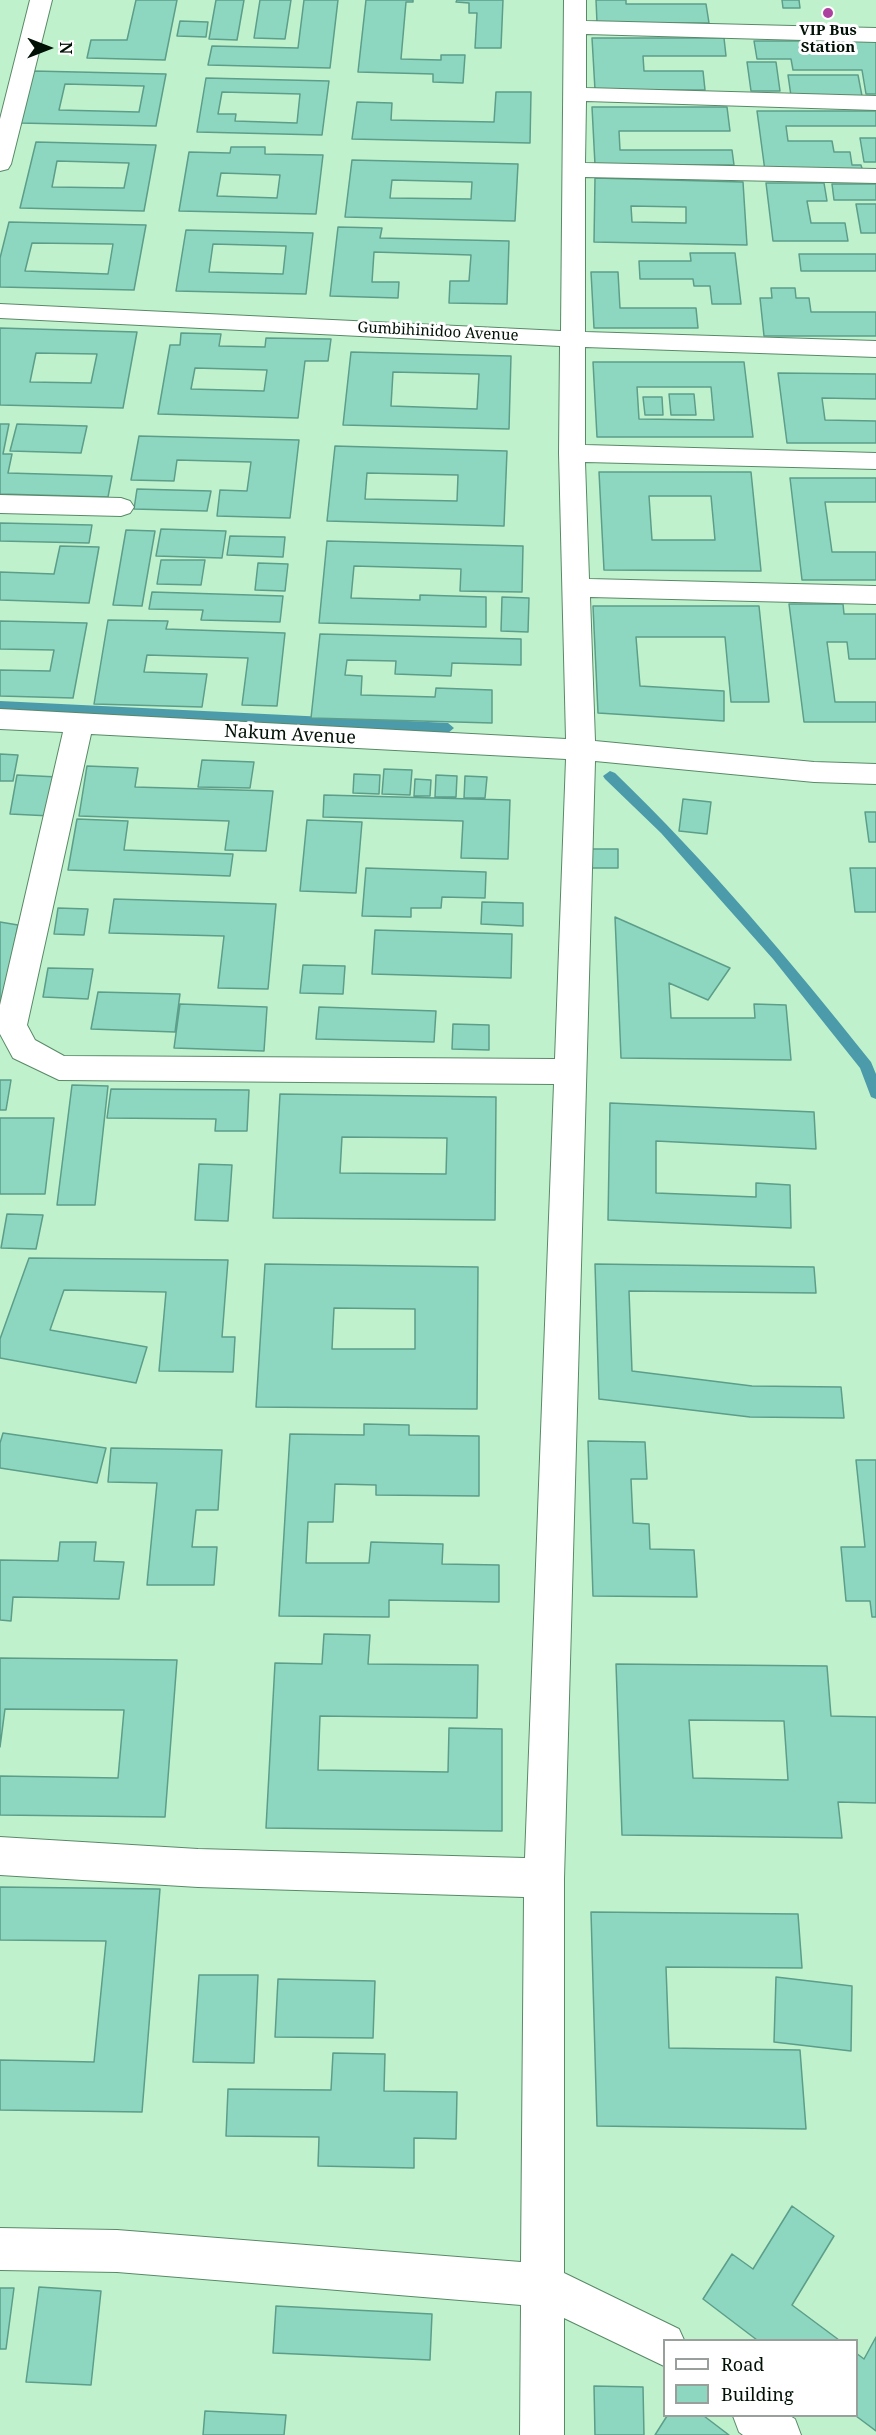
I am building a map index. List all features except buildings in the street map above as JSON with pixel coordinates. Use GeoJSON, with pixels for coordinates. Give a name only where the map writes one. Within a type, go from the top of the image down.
{"type":"FeatureCollection","features":[{"type":"Feature","properties":{"kind":"street"},"geometry":{"type":"LineString","coordinates":[[0,164],[41,0]]}},
{"type":"Feature","properties":{"kind":"street"},"geometry":{"type":"LineString","coordinates":[[542,2435],[544,1878],[581,750],[572,453],[575,0]]}},
{"type":"Feature","properties":{"kind":"street"},"geometry":{"type":"LineString","coordinates":[[575,27],[876,35]]}},
{"type":"Feature","properties":{"kind":"street"},"geometry":{"type":"LineString","coordinates":[[575,94],[876,102]]}},
{"type":"Feature","properties":{"kind":"street"},"geometry":{"type":"LineString","coordinates":[[574,170],[876,176]]}},
{"type":"Feature","properties":{"kind":"street","name":"Gumbihinidoo Avenue"},"geometry":{"type":"LineString","coordinates":[[0,311],[573,339],[876,350]]}},
{"type":"Feature","properties":{"kind":"street"},"geometry":{"type":"LineString","coordinates":[[572,453],[876,460]]}},
{"type":"Feature","properties":{"kind":"street"},"geometry":{"type":"LineString","coordinates":[[0,504],[121,507]]}},
{"type":"Feature","properties":{"kind":"street"},"geometry":{"type":"LineString","coordinates":[[575,588],[876,595]]}},
{"type":"Feature","properties":{"kind":"street","name":"Nakum Avenue"},"geometry":{"type":"LineString","coordinates":[[0,719],[581,750],[814,772],[876,774]]}},
{"type":"Feature","properties":{"kind":"street"},"geometry":{"type":"LineString","coordinates":[[79,724],[11,1025],[24,1049],[59,1068],[571,1072]]}},
{"type":"Feature","properties":{"kind":"street"},"geometry":{"type":"LineString","coordinates":[[0,1856],[198,1868],[544,1878]]}},
{"type":"Feature","properties":{"kind":"street"},"geometry":{"type":"LineString","coordinates":[[0,2248],[117,2250],[543,2285],[663,2344]]}},
{"type":"Feature","properties":{"kind":"street"},"geometry":{"type":"LineString","coordinates":[[757,2417],[779,2435]]}},
{"type":"Feature","properties":{"kind":"waterway"},"geometry":{"type":"LineString","coordinates":[[0,705],[448,728]]}},
{"type":"Feature","properties":{"kind":"waterway"},"geometry":{"type":"LineString","coordinates":[[610,776],[666,830],[778,955],[866,1066],[876,1093]]}},
{"type":"Feature","properties":{"kind":"place","name":"VIP Bus Station"},"geometry":{"type":"Point","coordinates":[828,13]}}]}
